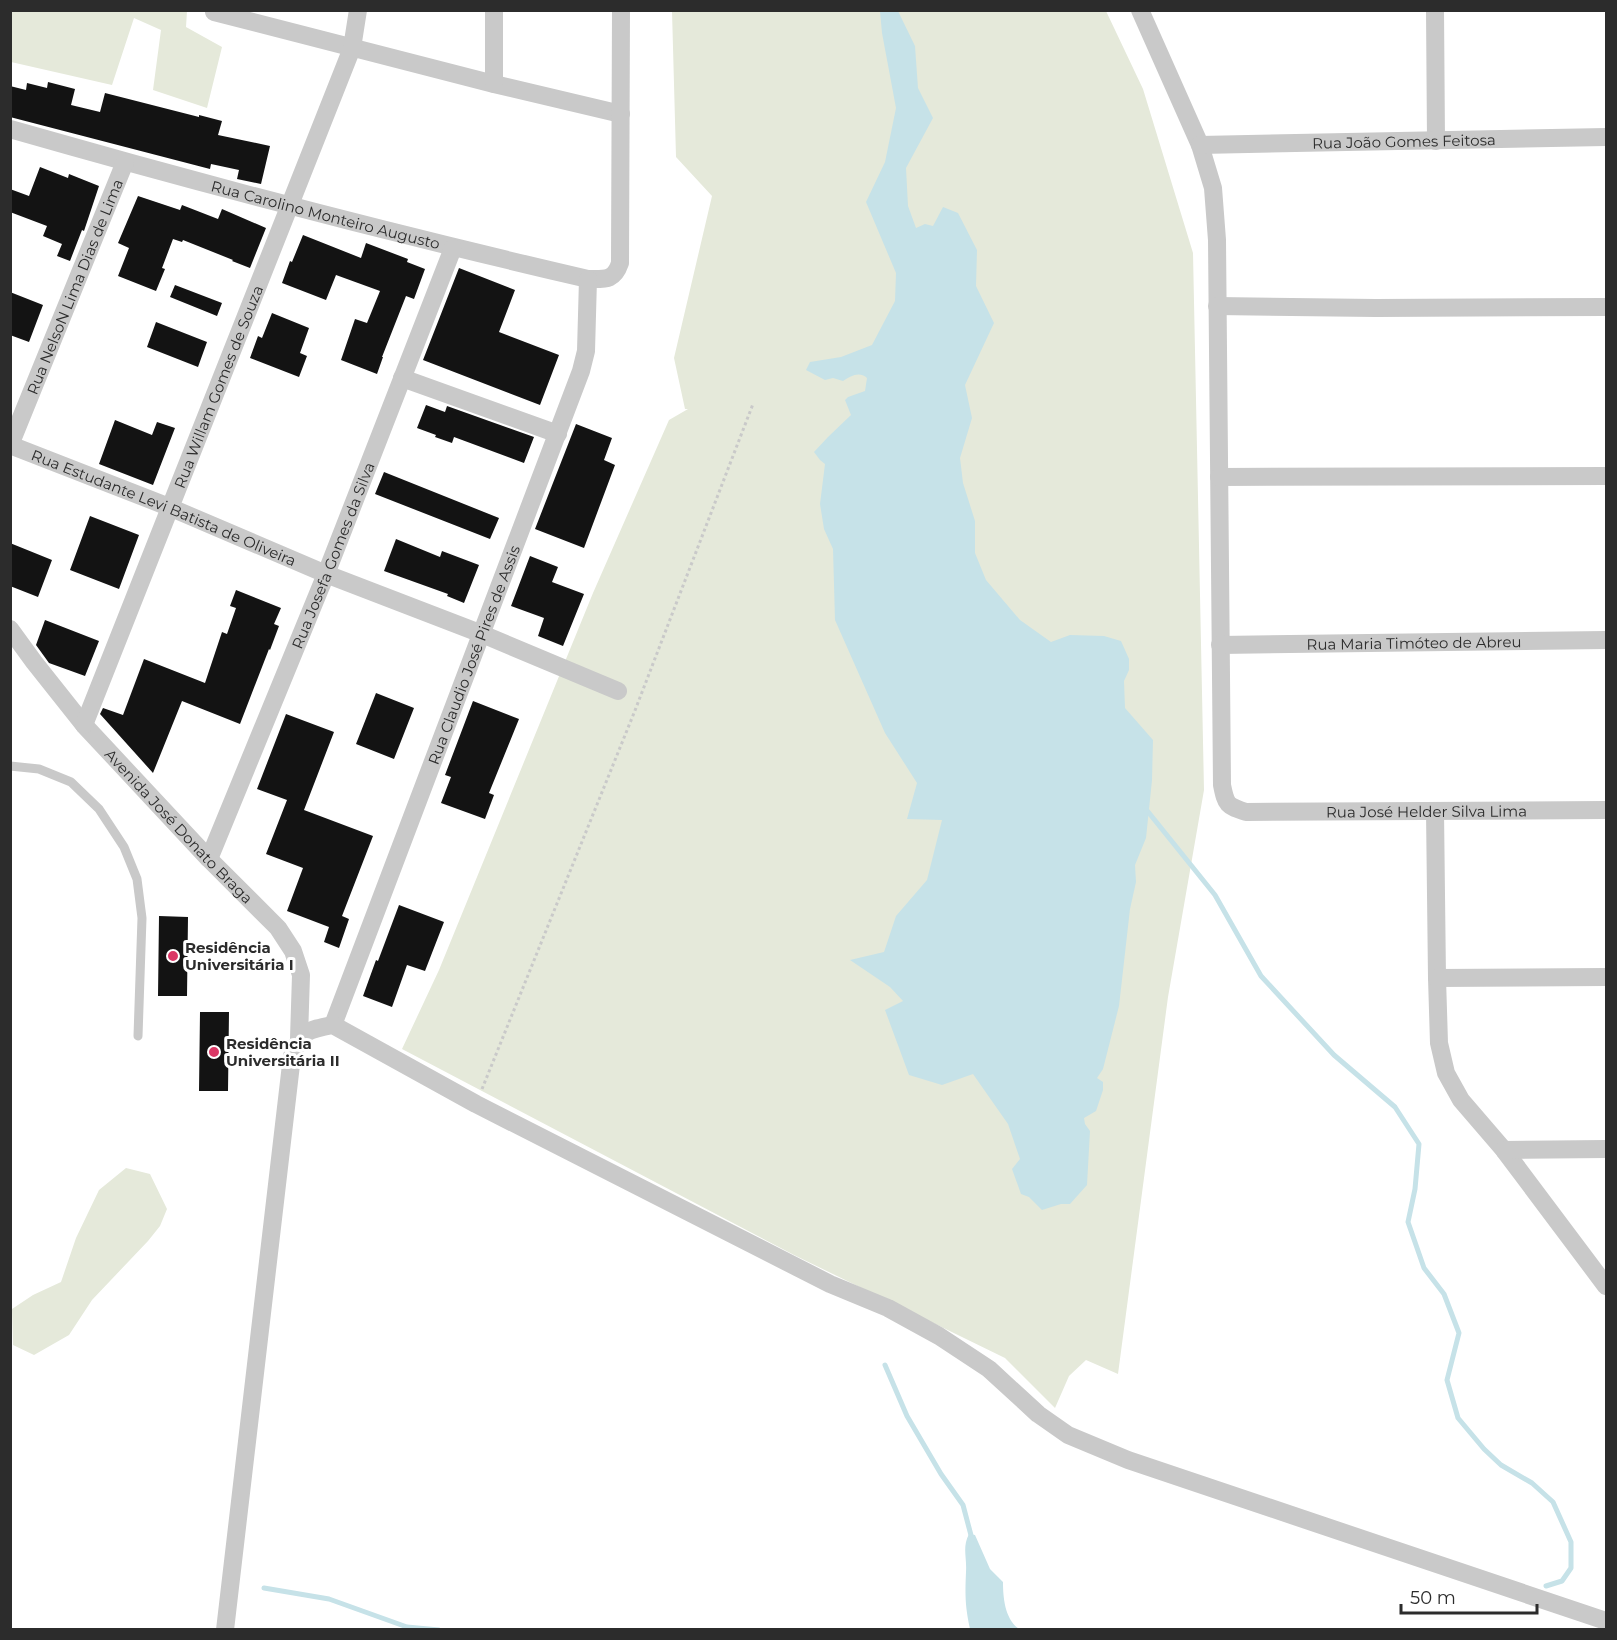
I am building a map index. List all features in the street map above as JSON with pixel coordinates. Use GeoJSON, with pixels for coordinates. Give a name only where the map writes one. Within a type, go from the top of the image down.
{"type":"FeatureCollection","features":[{"type":"Feature","properties":{"kind":"street","name":"Rua Willam Gomes de Souza"},"geometry":{"type":"LineString","coordinates":[[84,725],[352,48],[358,10]]}},
{"type":"Feature","properties":{"kind":"street"},"geometry":{"type":"LineString","coordinates":[[494,10],[494,84]]}},
{"type":"Feature","properties":{"kind":"street"},"geometry":{"type":"LineString","coordinates":[[214,12],[621,114],[621,10]]}},
{"type":"Feature","properties":{"kind":"street"},"geometry":{"type":"LineString","coordinates":[[1140,10],[1200,145],[1213,188],[1217,240],[1220,645]]}},
{"type":"Feature","properties":{"kind":"street"},"geometry":{"type":"LineString","coordinates":[[1435,10],[1436,141]]}},
{"type":"Feature","properties":{"kind":"street","name":"Rua Carolino Monteiro Augusto"},"geometry":{"type":"LineString","coordinates":[[10,129],[125,162],[453,248],[588,279],[608,279],[617,273],[620,263],[621,114]]}},
{"type":"Feature","properties":{"kind":"street","name":"Rua João Gomes Feitosa"},"geometry":{"type":"LineString","coordinates":[[1200,145],[1606,138]]}},
{"type":"Feature","properties":{"kind":"street","name":"Rua NelsoN Lima Dias de Lima"},"geometry":{"type":"LineString","coordinates":[[10,445],[125,162]]}},
{"type":"Feature","properties":{"kind":"street","name":"Rua Josefa Gomes da Silva"},"geometry":{"type":"LineString","coordinates":[[209,859],[326,574],[453,248]]}},
{"type":"Feature","properties":{"kind":"street","name":"Rua Claudio José Pires de Assis"},"geometry":{"type":"LineString","coordinates":[[333,1025],[581,371],[586,351],[588,279]]}},
{"type":"Feature","properties":{"kind":"street"},"geometry":{"type":"LineString","coordinates":[[1217,306],[1606,307]]}},
{"type":"Feature","properties":{"kind":"street"},"geometry":{"type":"LineString","coordinates":[[402,378],[558,434]]}},
{"type":"Feature","properties":{"kind":"street","name":"Rua Estudante Levi Batista de Oliveira"},"geometry":{"type":"LineString","coordinates":[[10,445],[169,507],[326,574],[482,634],[618,691]]}},
{"type":"Feature","properties":{"kind":"street"},"geometry":{"type":"LineString","coordinates":[[1219,477],[1606,476]]}},
{"type":"Feature","properties":{"kind":"street","name":"Avenida José Donato Braga"},"geometry":{"type":"LineString","coordinates":[[10,629],[84,725],[209,859],[278,928],[293,951],[301,975],[299,1038],[292,1056],[225,1629]]}},
{"type":"Feature","properties":{"kind":"street","name":"Rua Maria Timóteo de Abreu"},"geometry":{"type":"LineString","coordinates":[[1220,645],[1606,640]]}},
{"type":"Feature","properties":{"kind":"street","name":"Rua José Helder Silva Lima"},"geometry":{"type":"LineString","coordinates":[[1220,645],[1222,785],[1225,799],[1232,808],[1246,812],[1606,810]]}},
{"type":"Feature","properties":{"kind":"street"},"geometry":{"type":"LineString","coordinates":[[1435,811],[1439,1043],[1446,1073],[1461,1100],[1504,1150],[1606,1286]]}},
{"type":"Feature","properties":{"kind":"street"},"geometry":{"type":"LineString","coordinates":[[1437,978],[1606,977]]}},
{"type":"Feature","properties":{"kind":"street"},"geometry":{"type":"LineString","coordinates":[[299,1038],[314,1028],[333,1025],[476,1104],[820,1279],[888,1308],[939,1335],[989,1370],[1038,1414],[1068,1435],[1128,1460],[1606,1621]]}},
{"type":"Feature","properties":{"kind":"street"},"geometry":{"type":"LineString","coordinates":[[1504,1150],[1606,1149]]}},
{"type":"Feature","properties":{"kind":"lane"},"geometry":{"type":"LineString","coordinates":[[10,766],[39,769],[70,782],[99,809],[124,847],[137,879],[142,918],[138,1036]]}},
{"type":"Feature","properties":{"kind":"path"},"geometry":{"type":"LineString","coordinates":[[476,1104],[634,713],[753,404]]}},
{"type":"Feature","properties":{"kind":"shaded area"},"geometry":{"type":"Polygon","coordinates":[[[11,10],[187,11],[186,27],[222,47],[207,108],[153,90],[161,30],[134,18],[112,85],[11,62],[11,10]]]}},
{"type":"Feature","properties":{"kind":"shaded area"},"geometry":{"type":"Polygon","coordinates":[[[672,11],[1106,11],[1143,89],[1193,253],[1204,790],[1168,997],[1118,1374],[1086,1360],[1069,1376],[1055,1408],[1005,1358],[794,1255],[402,1049],[439,970],[593,593],[669,420],[688,409],[685,409],[674,358],[712,196],[676,157],[672,11]]]}},
{"type":"Feature","properties":{"kind":"shaded area"},"geometry":{"type":"Polygon","coordinates":[[[126,1168],[150,1174],[167,1209],[160,1226],[92,1300],[69,1335],[34,1355],[13,1345],[12,1309],[33,1295],[61,1282],[76,1238],[99,1190],[126,1168]]]}},
{"type":"Feature","properties":{"kind":"water"},"geometry":{"type":"Polygon","coordinates":[[[880,11],[898,11],[915,46],[918,88],[933,118],[906,168],[908,206],[916,228],[925,224],[933,226],[943,207],[958,213],[977,250],[976,286],[994,323],[965,385],[972,418],[960,458],[963,483],[975,521],[975,553],[986,580],[1020,620],[1051,642],[1070,635],[1104,636],[1121,641],[1129,659],[1129,670],[1124,681],[1125,708],[1153,740],[1152,780],[1146,838],[1135,865],[1136,882],[1130,909],[1119,1006],[1103,1069],[1097,1078],[1103,1082],[1103,1090],[1096,1111],[1084,1118],[1090,1131],[1087,1185],[1070,1204],[1061,1204],[1042,1210],[1029,1197],[1021,1194],[1012,1169],[1020,1159],[1008,1124],[973,1074],[942,1085],[909,1075],[885,1010],[903,1001],[890,987],[850,960],[884,952],[896,916],[927,880],[942,820],[907,819],[917,783],[885,733],[835,620],[833,549],[824,529],[820,504],[825,464],[814,452],[851,415],[845,400],[865,391],[867,378],[858,375],[843,381],[833,378],[825,380],[806,370],[810,362],[841,357],[872,345],[895,301],[896,273],[866,202],[885,162],[896,108],[880,11]]]}},
{"type":"Feature","properties":{"kind":"water"},"geometry":{"type":"Polygon","coordinates":[[[969,1534],[975,1535],[990,1569],[1003,1582],[1004,1601],[1008,1614],[1019,1629],[970,1629],[967,1614],[965,1548],[969,1534]]]}},
{"type":"Feature","properties":{"kind":"building"},"geometry":{"type":"Polygon","coordinates":[[[48,82],[75,89],[71,105],[100,112],[105,93],[222,121],[218,135],[270,146],[261,184],[237,179],[239,170],[211,164],[210,169],[10,117],[10,86],[26,90],[27,83],[47,88],[48,82]]]}},
{"type":"Feature","properties":{"kind":"building"},"geometry":{"type":"Polygon","coordinates":[[[40,167],[68,178],[69,174],[99,186],[84,231],[82,230],[70,261],[57,256],[62,244],[43,236],[47,226],[10,212],[10,189],[29,196],[40,167]]]}},
{"type":"Feature","properties":{"kind":"building"},"geometry":{"type":"Polygon","coordinates":[[[138,196],[180,210],[182,205],[218,219],[222,209],[266,228],[250,268],[183,240],[182,242],[173,239],[156,291],[118,276],[129,248],[118,243],[138,196]]]}},
{"type":"Feature","properties":{"kind":"building"},"geometry":{"type":"Polygon","coordinates":[[[303,235],[361,258],[366,243],[408,259],[407,262],[425,269],[414,299],[406,296],[377,374],[341,360],[355,319],[367,323],[380,291],[336,275],[326,300],[282,283],[303,235]]]}},
{"type":"Feature","properties":{"kind":"building"},"geometry":{"type":"Polygon","coordinates":[[[459,268],[515,290],[499,332],[559,355],[540,405],[423,360],[459,268]]]}},
{"type":"Feature","properties":{"kind":"building"},"geometry":{"type":"Polygon","coordinates":[[[175,285],[222,303],[217,316],[170,297],[175,285]]]}},
{"type":"Feature","properties":{"kind":"building"},"geometry":{"type":"Polygon","coordinates":[[[10,292],[43,305],[29,342],[10,335],[10,292]]]}},
{"type":"Feature","properties":{"kind":"building"},"geometry":{"type":"Polygon","coordinates":[[[272,313],[309,328],[300,353],[307,356],[299,377],[250,358],[258,336],[262,338],[272,313]]]}},
{"type":"Feature","properties":{"kind":"building"},"geometry":{"type":"Polygon","coordinates":[[[156,322],[207,342],[198,367],[147,347],[156,322]]]}},
{"type":"Feature","properties":{"kind":"building"},"geometry":{"type":"Polygon","coordinates":[[[426,405],[445,412],[447,406],[534,437],[524,463],[454,437],[452,443],[417,428],[426,405]]]}},
{"type":"Feature","properties":{"kind":"building"},"geometry":{"type":"Polygon","coordinates":[[[115,420],[152,435],[157,422],[175,428],[153,485],[99,464],[115,420]]]}},
{"type":"Feature","properties":{"kind":"building"},"geometry":{"type":"Polygon","coordinates":[[[576,424],[612,438],[604,460],[615,465],[584,548],[535,529],[576,424]]]}},
{"type":"Feature","properties":{"kind":"building"},"geometry":{"type":"Polygon","coordinates":[[[384,472],[499,518],[490,539],[375,494],[384,472]]]}},
{"type":"Feature","properties":{"kind":"building"},"geometry":{"type":"Polygon","coordinates":[[[90,516],[139,535],[119,589],[70,570],[90,516]]]}},
{"type":"Feature","properties":{"kind":"building"},"geometry":{"type":"Polygon","coordinates":[[[396,539],[440,557],[442,551],[479,565],[464,603],[447,596],[448,594],[384,571],[396,539]]]}},
{"type":"Feature","properties":{"kind":"building"},"geometry":{"type":"Polygon","coordinates":[[[10,543],[52,560],[38,597],[10,586],[10,543]]]}},
{"type":"Feature","properties":{"kind":"building"},"geometry":{"type":"Polygon","coordinates":[[[530,556],[558,567],[552,582],[584,594],[563,646],[538,636],[544,618],[511,606],[530,556]]]}},
{"type":"Feature","properties":{"kind":"building"},"geometry":{"type":"Polygon","coordinates":[[[236,590],[281,608],[274,624],[279,626],[240,724],[182,701],[153,773],[100,714],[103,708],[123,715],[144,659],[205,683],[222,632],[227,634],[236,608],[230,606],[236,590]]]}},
{"type":"Feature","properties":{"kind":"building"},"geometry":{"type":"Polygon","coordinates":[[[45,620],[99,641],[85,676],[49,663],[36,645],[45,620]]]}},
{"type":"Feature","properties":{"kind":"building"},"geometry":{"type":"Polygon","coordinates":[[[376,693],[414,708],[394,759],[356,744],[376,693]]]}},
{"type":"Feature","properties":{"kind":"building"},"geometry":{"type":"Polygon","coordinates":[[[473,701],[519,719],[489,793],[494,795],[485,819],[441,803],[451,777],[445,775],[473,701]]]}},
{"type":"Feature","properties":{"kind":"building"},"geometry":{"type":"Polygon","coordinates":[[[286,714],[334,732],[304,810],[373,836],[342,916],[349,919],[339,948],[324,942],[329,927],[287,911],[303,868],[266,854],[287,800],[257,789],[286,714]]]}},
{"type":"Feature","properties":{"kind":"building"},"geometry":{"type":"Polygon","coordinates":[[[399,905],[444,922],[425,971],[407,965],[392,1007],[363,996],[399,905]]]}},
{"type":"Feature","properties":{"kind":"building","name":"Residência Universitária I"},"geometry":{"type":"Polygon","coordinates":[[[159,916],[188,917],[187,996],[158,996],[159,916]]]}},
{"type":"Feature","properties":{"kind":"building","name":"Residência Universitária II"},"geometry":{"type":"Polygon","coordinates":[[[200,1012],[229,1012],[228,1091],[199,1091],[200,1012]]]}},
{"type":"Feature","properties":{"kind":"waterway"},"geometry":{"type":"LineString","coordinates":[[1145,808],[1215,895],[1261,976],[1334,1055],[1395,1107],[1419,1144],[1415,1189],[1408,1222],[1424,1268],[1444,1294],[1459,1333],[1447,1380],[1458,1418],[1484,1449],[1501,1465],[1532,1483],[1553,1502],[1571,1542],[1571,1568],[1562,1581],[1546,1586]]}},
{"type":"Feature","properties":{"kind":"waterway"},"geometry":{"type":"LineString","coordinates":[[885,1365],[907,1416],[941,1474],[963,1505],[972,1539]]}},
{"type":"Feature","properties":{"kind":"waterway"},"geometry":{"type":"LineString","coordinates":[[264,1588],[329,1599],[407,1627],[439,1630]]}},
{"type":"Feature","properties":{"kind":"place","name":"Residência Universitária I"},"geometry":{"type":"Point","coordinates":[173,956]}},
{"type":"Feature","properties":{"kind":"place","name":"Residência Universitária II"},"geometry":{"type":"Point","coordinates":[214,1052]}}]}
